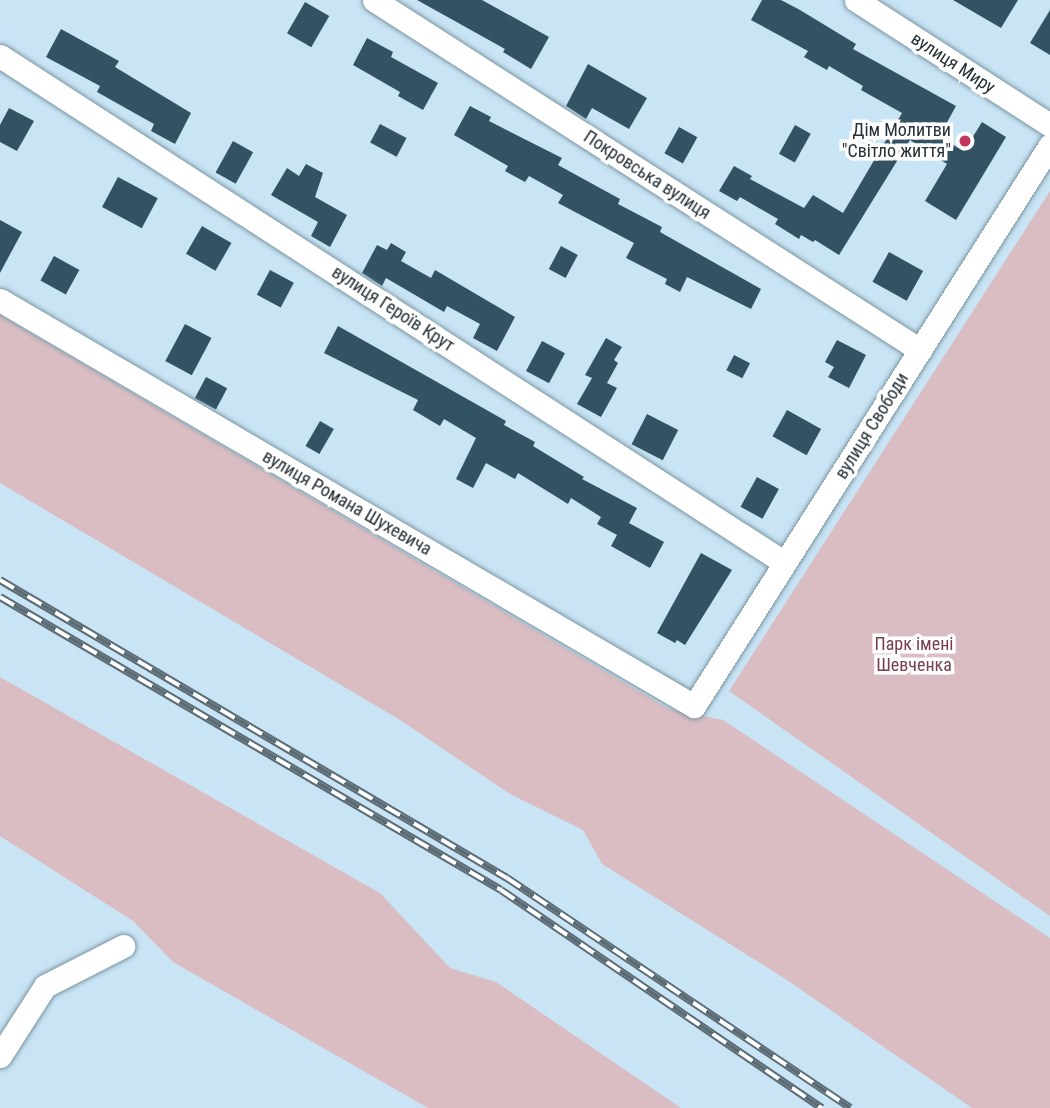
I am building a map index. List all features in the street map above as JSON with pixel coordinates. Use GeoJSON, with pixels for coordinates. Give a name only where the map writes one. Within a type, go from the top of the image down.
{"type":"FeatureCollection","features":[{"type":"Feature","properties":{"kind":"street","name":"Покровська вулиця"},"geometry":{"type":"LineString","coordinates":[[374,0],[920,350]]}},
{"type":"Feature","properties":{"kind":"street","name":"вулиця Миру"},"geometry":{"type":"LineString","coordinates":[[856,0],[1050,125]]}},
{"type":"Feature","properties":{"kind":"street","name":"вулиця Героїв Крут"},"geometry":{"type":"LineString","coordinates":[[0,56],[785,563]]}},
{"type":"Feature","properties":{"kind":"street","name":"вулиця Свободи"},"geometry":{"type":"LineString","coordinates":[[694,706],[1050,145]]}},
{"type":"Feature","properties":{"kind":"street","name":"вулиця Романа Шухевича"},"geometry":{"type":"LineString","coordinates":[[0,300],[694,706]]}},
{"type":"Feature","properties":{"kind":"street"},"geometry":{"type":"LineString","coordinates":[[0,1056],[45,986],[122,946]]}},
{"type":"Feature","properties":{"kind":"green space","name":"Парк імені Шевченка"},"geometry":{"type":"Polygon","coordinates":[[[1050,191],[1050,916],[729,691],[1050,191]]]}},
{"type":"Feature","properties":{"kind":"green space"},"geometry":{"type":"Polygon","coordinates":[[[0,315],[669,709],[723,720],[1050,938],[1050,1108],[972,1108],[787,980],[602,864],[583,830],[510,794],[400,720],[0,483],[0,315]]]}},
{"type":"Feature","properties":{"kind":"green space"},"geometry":{"type":"Polygon","coordinates":[[[0,677],[380,893],[450,968],[496,982],[681,1108],[428,1108],[173,962],[133,921],[0,836],[0,677]]]}},
{"type":"Feature","properties":{"kind":"building"},"geometry":{"type":"Polygon","coordinates":[[[417,0],[482,0],[549,37],[531,69],[503,52],[505,49],[417,0]]]}},
{"type":"Feature","properties":{"kind":"building"},"geometry":{"type":"Polygon","coordinates":[[[762,0],[781,0],[800,10],[856,44],[853,49],[956,106],[939,137],[964,151],[982,122],[1006,137],[956,220],[925,201],[947,164],[910,140],[839,255],[815,240],[813,242],[801,235],[799,239],[775,224],[778,219],[740,197],[737,201],[719,191],[734,166],[752,176],[750,179],[804,208],[813,195],[843,213],[902,113],[861,90],[863,86],[829,66],[827,70],[804,57],[808,51],[751,20],[762,0]]]}},
{"type":"Feature","properties":{"kind":"building"},"geometry":{"type":"Polygon","coordinates":[[[953,0],[1018,0],[1001,28],[953,0]]]}},
{"type":"Feature","properties":{"kind":"building"},"geometry":{"type":"Polygon","coordinates":[[[305,2],[329,16],[311,47],[287,33],[305,2]]]}},
{"type":"Feature","properties":{"kind":"building"},"geometry":{"type":"Polygon","coordinates":[[[1050,10],[1050,55],[1030,43],[1050,10]]]}},
{"type":"Feature","properties":{"kind":"building"},"geometry":{"type":"Polygon","coordinates":[[[61,29],[119,61],[115,67],[191,113],[175,144],[151,131],[154,124],[97,92],[100,86],[46,57],[61,29]]]}},
{"type":"Feature","properties":{"kind":"building"},"geometry":{"type":"Polygon","coordinates":[[[367,38],[393,52],[391,57],[438,83],[423,110],[398,96],[400,92],[353,65],[367,38]]]}},
{"type":"Feature","properties":{"kind":"building"},"geometry":{"type":"Polygon","coordinates":[[[588,64],[647,98],[629,129],[592,108],[586,119],[566,106],[588,64]]]}},
{"type":"Feature","properties":{"kind":"building"},"geometry":{"type":"Polygon","coordinates":[[[470,106],[491,117],[489,121],[562,158],[558,165],[620,199],[618,204],[662,227],[660,232],[761,289],[751,309],[687,277],[680,292],[665,284],[667,279],[626,258],[634,243],[558,203],[563,195],[529,176],[525,182],[505,171],[508,166],[454,135],[470,106]]]}},
{"type":"Feature","properties":{"kind":"building"},"geometry":{"type":"Polygon","coordinates":[[[9,108],[34,121],[17,151],[0,142],[0,125],[9,108]]]}},
{"type":"Feature","properties":{"kind":"building"},"geometry":{"type":"Polygon","coordinates":[[[380,124],[406,138],[397,157],[370,143],[380,124]]]}},
{"type":"Feature","properties":{"kind":"building"},"geometry":{"type":"Polygon","coordinates":[[[795,125],[811,134],[795,163],[779,154],[795,125]]]}},
{"type":"Feature","properties":{"kind":"building"},"geometry":{"type":"Polygon","coordinates":[[[679,127],[697,137],[683,163],[664,153],[679,127]]]}},
{"type":"Feature","properties":{"kind":"building"},"geometry":{"type":"Polygon","coordinates":[[[233,141],[253,152],[236,184],[216,172],[233,141]]]}},
{"type":"Feature","properties":{"kind":"building"},"geometry":{"type":"Polygon","coordinates":[[[306,164],[323,173],[315,197],[347,215],[330,247],[311,236],[318,222],[271,195],[287,168],[299,176],[306,164]]]}},
{"type":"Feature","properties":{"kind":"building"},"geometry":{"type":"Polygon","coordinates":[[[118,177],[158,198],[142,228],[102,207],[118,177]]]}},
{"type":"Feature","properties":{"kind":"building"},"geometry":{"type":"Polygon","coordinates":[[[0,220],[22,232],[0,273],[0,220]]]}},
{"type":"Feature","properties":{"kind":"building"},"geometry":{"type":"Polygon","coordinates":[[[202,226],[231,243],[215,271],[186,254],[202,226]]]}},
{"type":"Feature","properties":{"kind":"building"},"geometry":{"type":"Polygon","coordinates":[[[391,243],[406,252],[401,261],[431,278],[435,270],[515,317],[497,351],[473,338],[480,324],[447,306],[444,312],[386,278],[382,286],[362,273],[377,245],[387,250],[391,243]]]}},
{"type":"Feature","properties":{"kind":"building"},"geometry":{"type":"Polygon","coordinates":[[[561,246],[578,255],[566,278],[549,269],[561,246]]]}},
{"type":"Feature","properties":{"kind":"building"},"geometry":{"type":"Polygon","coordinates":[[[889,252],[923,271],[907,301],[873,282],[889,252]]]}},
{"type":"Feature","properties":{"kind":"building"},"geometry":{"type":"Polygon","coordinates":[[[54,256],[79,270],[66,295],[40,280],[54,256]]]}},
{"type":"Feature","properties":{"kind":"building"},"geometry":{"type":"Polygon","coordinates":[[[270,270],[294,283],[281,307],[257,295],[270,270]]]}},
{"type":"Feature","properties":{"kind":"building"},"geometry":{"type":"Polygon","coordinates":[[[185,324],[211,338],[192,375],[165,361],[185,324]]]}},
{"type":"Feature","properties":{"kind":"building"},"geometry":{"type":"Polygon","coordinates":[[[338,326],[506,421],[504,425],[535,442],[533,446],[584,477],[582,479],[637,508],[629,523],[664,542],[650,568],[611,546],[617,535],[597,524],[601,517],[571,498],[568,504],[518,473],[515,479],[486,463],[473,488],[456,479],[476,438],[444,419],[440,426],[413,410],[418,400],[324,353],[338,326]]]}},
{"type":"Feature","properties":{"kind":"building"},"geometry":{"type":"Polygon","coordinates":[[[606,338],[622,347],[614,360],[618,363],[607,383],[617,388],[601,417],[577,404],[592,378],[585,375],[606,338]]]}},
{"type":"Feature","properties":{"kind":"building"},"geometry":{"type":"Polygon","coordinates":[[[837,340],[866,355],[849,388],[828,377],[834,367],[825,362],[837,340]]]}},
{"type":"Feature","properties":{"kind":"building"},"geometry":{"type":"Polygon","coordinates":[[[542,341],[565,353],[549,383],[526,371],[542,341]]]}},
{"type":"Feature","properties":{"kind":"building"},"geometry":{"type":"Polygon","coordinates":[[[734,355],[750,363],[742,378],[726,370],[734,355]]]}},
{"type":"Feature","properties":{"kind":"building"},"geometry":{"type":"Polygon","coordinates":[[[206,377],[227,388],[216,409],[195,398],[206,377]]]}},
{"type":"Feature","properties":{"kind":"building"},"geometry":{"type":"Polygon","coordinates":[[[787,410],[821,429],[807,455],[772,436],[787,410]]]}},
{"type":"Feature","properties":{"kind":"building"},"geometry":{"type":"Polygon","coordinates":[[[647,414],[678,430],[663,460],[632,444],[647,414]]]}},
{"type":"Feature","properties":{"kind":"building"},"geometry":{"type":"Polygon","coordinates":[[[320,421],[334,429],[319,454],[306,446],[320,421]]]}},
{"type":"Feature","properties":{"kind":"building"},"geometry":{"type":"Polygon","coordinates":[[[757,477],[779,489],[762,519],[741,507],[757,477]]]}},
{"type":"Feature","properties":{"kind":"building"},"geometry":{"type":"Polygon","coordinates":[[[701,553],[732,570],[685,645],[677,640],[675,643],[657,633],[701,553]]]}},
{"type":"Feature","properties":{"kind":"railway"},"geometry":{"type":"LineString","coordinates":[[0,580],[507,878],[850,1108]]}},
{"type":"Feature","properties":{"kind":"railway"},"geometry":{"type":"LineString","coordinates":[[0,597],[501,890],[822,1108]]}},
{"type":"Feature","properties":{"kind":"place","name":"Дім Молитви \"Світло життя\""},"geometry":{"type":"Point","coordinates":[965,141]}}]}
